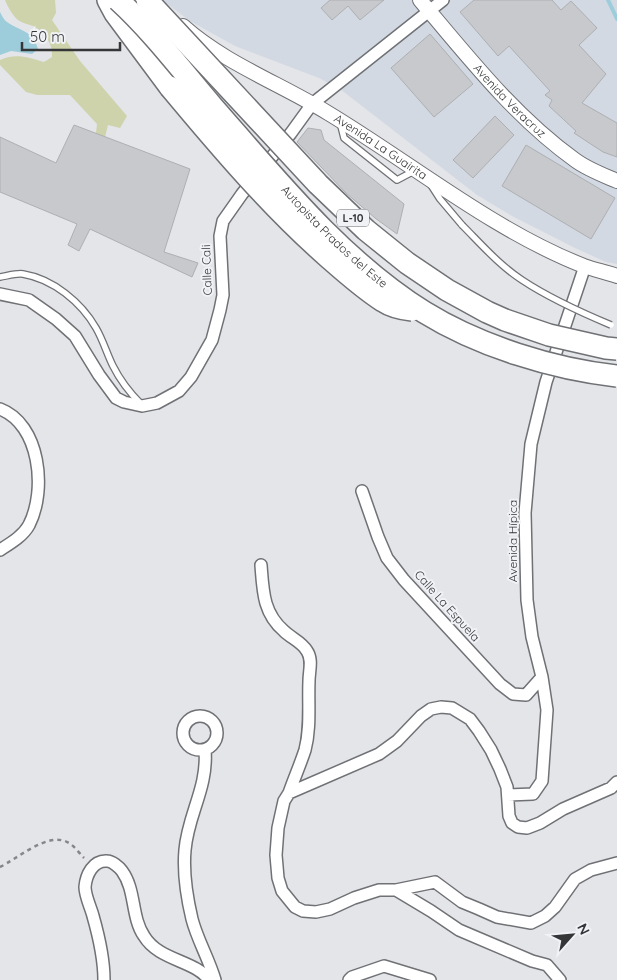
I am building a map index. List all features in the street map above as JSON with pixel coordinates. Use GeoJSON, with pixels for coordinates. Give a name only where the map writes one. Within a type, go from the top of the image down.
{"type":"FeatureCollection","features":[{"type":"Feature","properties":{"kind":"highway","name":"L-10"},"geometry":{"type":"LineString","coordinates":[[108,0],[115,13],[170,87],[220,147],[288,220],[352,278],[384,302],[399,308],[425,312]]}},
{"type":"Feature","properties":{"kind":"highway","name":"Autopista Prados del Este"},"geometry":{"type":"LineString","coordinates":[[118,0],[154,38],[232,129],[310,215],[375,276],[425,312],[465,334],[508,350],[574,368],[617,376]]}},
{"type":"Feature","properties":{"kind":"highway","name":"Autopista Prados del Este"},"geometry":{"type":"LineString","coordinates":[[147,0],[318,184],[366,230],[407,263],[448,290],[505,320],[549,334],[617,349]]}},
{"type":"Feature","properties":{"kind":"street","name":"Avenida La Guairita"},"geometry":{"type":"LineString","coordinates":[[154,0],[194,36],[216,51],[340,120],[482,212],[554,252],[585,266],[617,276]]}},
{"type":"Feature","properties":{"kind":"street","name":"Avenida Veracruz"},"geometry":{"type":"LineString","coordinates":[[420,0],[508,100],[539,129],[577,161],[617,181]]}},
{"type":"Feature","properties":{"kind":"street","name":"Calle Cali"},"geometry":{"type":"LineString","coordinates":[[142,406],[157,403],[179,391],[190,377],[212,340],[223,295],[220,236],[223,221],[242,194],[312,104],[443,0]]}},
{"type":"Feature","properties":{"kind":"street","name":"Avenida Hípica"},"geometry":{"type":"LineString","coordinates":[[508,795],[524,796],[533,794],[542,781],[547,710],[542,677],[532,638],[527,600],[524,513],[531,444],[546,382],[585,266]]}},
{"type":"Feature","properties":{"kind":"street"},"geometry":{"type":"LineString","coordinates":[[0,294],[29,300],[56,319],[75,336],[116,398],[142,406]]}},
{"type":"Feature","properties":{"kind":"street"},"geometry":{"type":"LineString","coordinates":[[0,408],[8,412],[27,431],[38,463],[39,492],[30,524],[22,535],[0,550]]}},
{"type":"Feature","properties":{"kind":"street","name":"Calle La Espuela"},"geometry":{"type":"LineString","coordinates":[[362,492],[378,537],[388,558],[404,580],[500,684],[513,694],[526,695],[542,677]]}},
{"type":"Feature","properties":{"kind":"street"},"geometry":{"type":"LineString","coordinates":[[261,565],[265,604],[273,620],[307,651],[311,664],[305,749],[289,793],[284,801],[278,828],[276,855],[278,878],[282,891],[295,907],[303,911],[316,912],[330,909],[354,898],[379,890],[396,890],[435,882],[462,902],[497,917],[531,923],[545,916],[575,880],[591,870],[617,863]]}},
{"type":"Feature","properties":{"kind":"street"},"geometry":{"type":"LineString","coordinates":[[289,793],[379,754],[396,741],[421,716],[431,709],[441,707],[452,708],[470,719],[491,750],[507,787],[509,816],[512,823],[518,827],[527,828],[540,823],[563,809],[610,788],[617,782]]}},
{"type":"Feature","properties":{"kind":"street"},"geometry":{"type":"LineString","coordinates":[[205,750],[204,783],[192,815],[185,851],[185,876],[192,920],[215,980]]}},
{"type":"Feature","properties":{"kind":"street"},"geometry":{"type":"LineString","coordinates":[[104,980],[98,932],[85,889],[87,876],[92,867],[99,862],[108,861],[122,871],[128,883],[144,936],[164,954],[201,971],[209,980]]}},
{"type":"Feature","properties":{"kind":"street"},"geometry":{"type":"LineString","coordinates":[[396,890],[459,930],[532,961],[547,965],[560,980]]}},
{"type":"Feature","properties":{"kind":"street"},"geometry":{"type":"LineString","coordinates":[[349,980],[352,977],[384,966],[430,980]]}},
{"type":"Feature","properties":{"kind":"lane"},"geometry":{"type":"LineString","coordinates":[[340,120],[344,138],[397,180],[421,172],[440,200],[462,225],[493,256],[521,279],[576,310],[617,329]]}},
{"type":"Feature","properties":{"kind":"lane"},"geometry":{"type":"LineString","coordinates":[[0,277],[22,274],[57,286],[70,297],[86,312],[97,329],[114,368],[128,390],[142,406]]}},
{"type":"Feature","properties":{"kind":"path"},"geometry":{"type":"LineString","coordinates":[[0,867],[37,845],[53,840],[67,841],[92,867]]}},
{"type":"Feature","properties":{"kind":"shaded area"},"geometry":{"type":"Polygon","coordinates":[[[162,0],[617,0],[617,264],[606,262],[575,248],[512,216],[477,195],[340,89],[319,78],[235,46],[190,21],[162,0]]]}},
{"type":"Feature","properties":{"kind":"green space"},"geometry":{"type":"Polygon","coordinates":[[[5,0],[55,0],[56,13],[52,20],[80,61],[127,116],[120,128],[108,125],[105,137],[96,133],[97,124],[70,95],[37,95],[26,92],[0,65],[0,60],[16,56],[44,62],[52,57],[50,43],[45,35],[33,26],[18,20],[5,0]]]}},
{"type":"Feature","properties":{"kind":"water"},"geometry":{"type":"Polygon","coordinates":[[[0,12],[7,22],[30,35],[38,49],[32,54],[11,51],[0,55],[0,12]]]}},
{"type":"Feature","properties":{"kind":"building"},"geometry":{"type":"Polygon","coordinates":[[[330,0],[384,0],[360,20],[348,6],[332,20],[321,8],[330,0]]]}},
{"type":"Feature","properties":{"kind":"building"},"geometry":{"type":"Polygon","coordinates":[[[474,0],[552,0],[561,10],[571,1],[597,28],[579,45],[606,74],[582,103],[617,123],[617,157],[603,152],[574,133],[576,131],[549,106],[552,100],[545,95],[550,91],[509,46],[498,56],[460,12],[474,0]]]}},
{"type":"Feature","properties":{"kind":"building"},"geometry":{"type":"Polygon","coordinates":[[[430,34],[473,84],[434,117],[391,68],[430,34]]]}},
{"type":"Feature","properties":{"kind":"building"},"geometry":{"type":"Polygon","coordinates":[[[495,116],[514,135],[473,178],[453,160],[495,116]]]}},
{"type":"Feature","properties":{"kind":"building"},"geometry":{"type":"Polygon","coordinates":[[[74,125],[190,169],[164,252],[198,263],[192,277],[90,229],[79,251],[68,245],[77,224],[0,192],[0,137],[56,163],[74,125]]]}},
{"type":"Feature","properties":{"kind":"building"},"geometry":{"type":"Polygon","coordinates":[[[308,128],[321,130],[324,140],[404,204],[397,234],[346,193],[297,142],[308,128]]]}},
{"type":"Feature","properties":{"kind":"building"},"geometry":{"type":"Polygon","coordinates":[[[526,145],[615,198],[591,239],[502,186],[526,145]]]}},
{"type":"Feature","properties":{"kind":"waterway"},"geometry":{"type":"LineString","coordinates":[[608,0],[617,19]]}}]}
